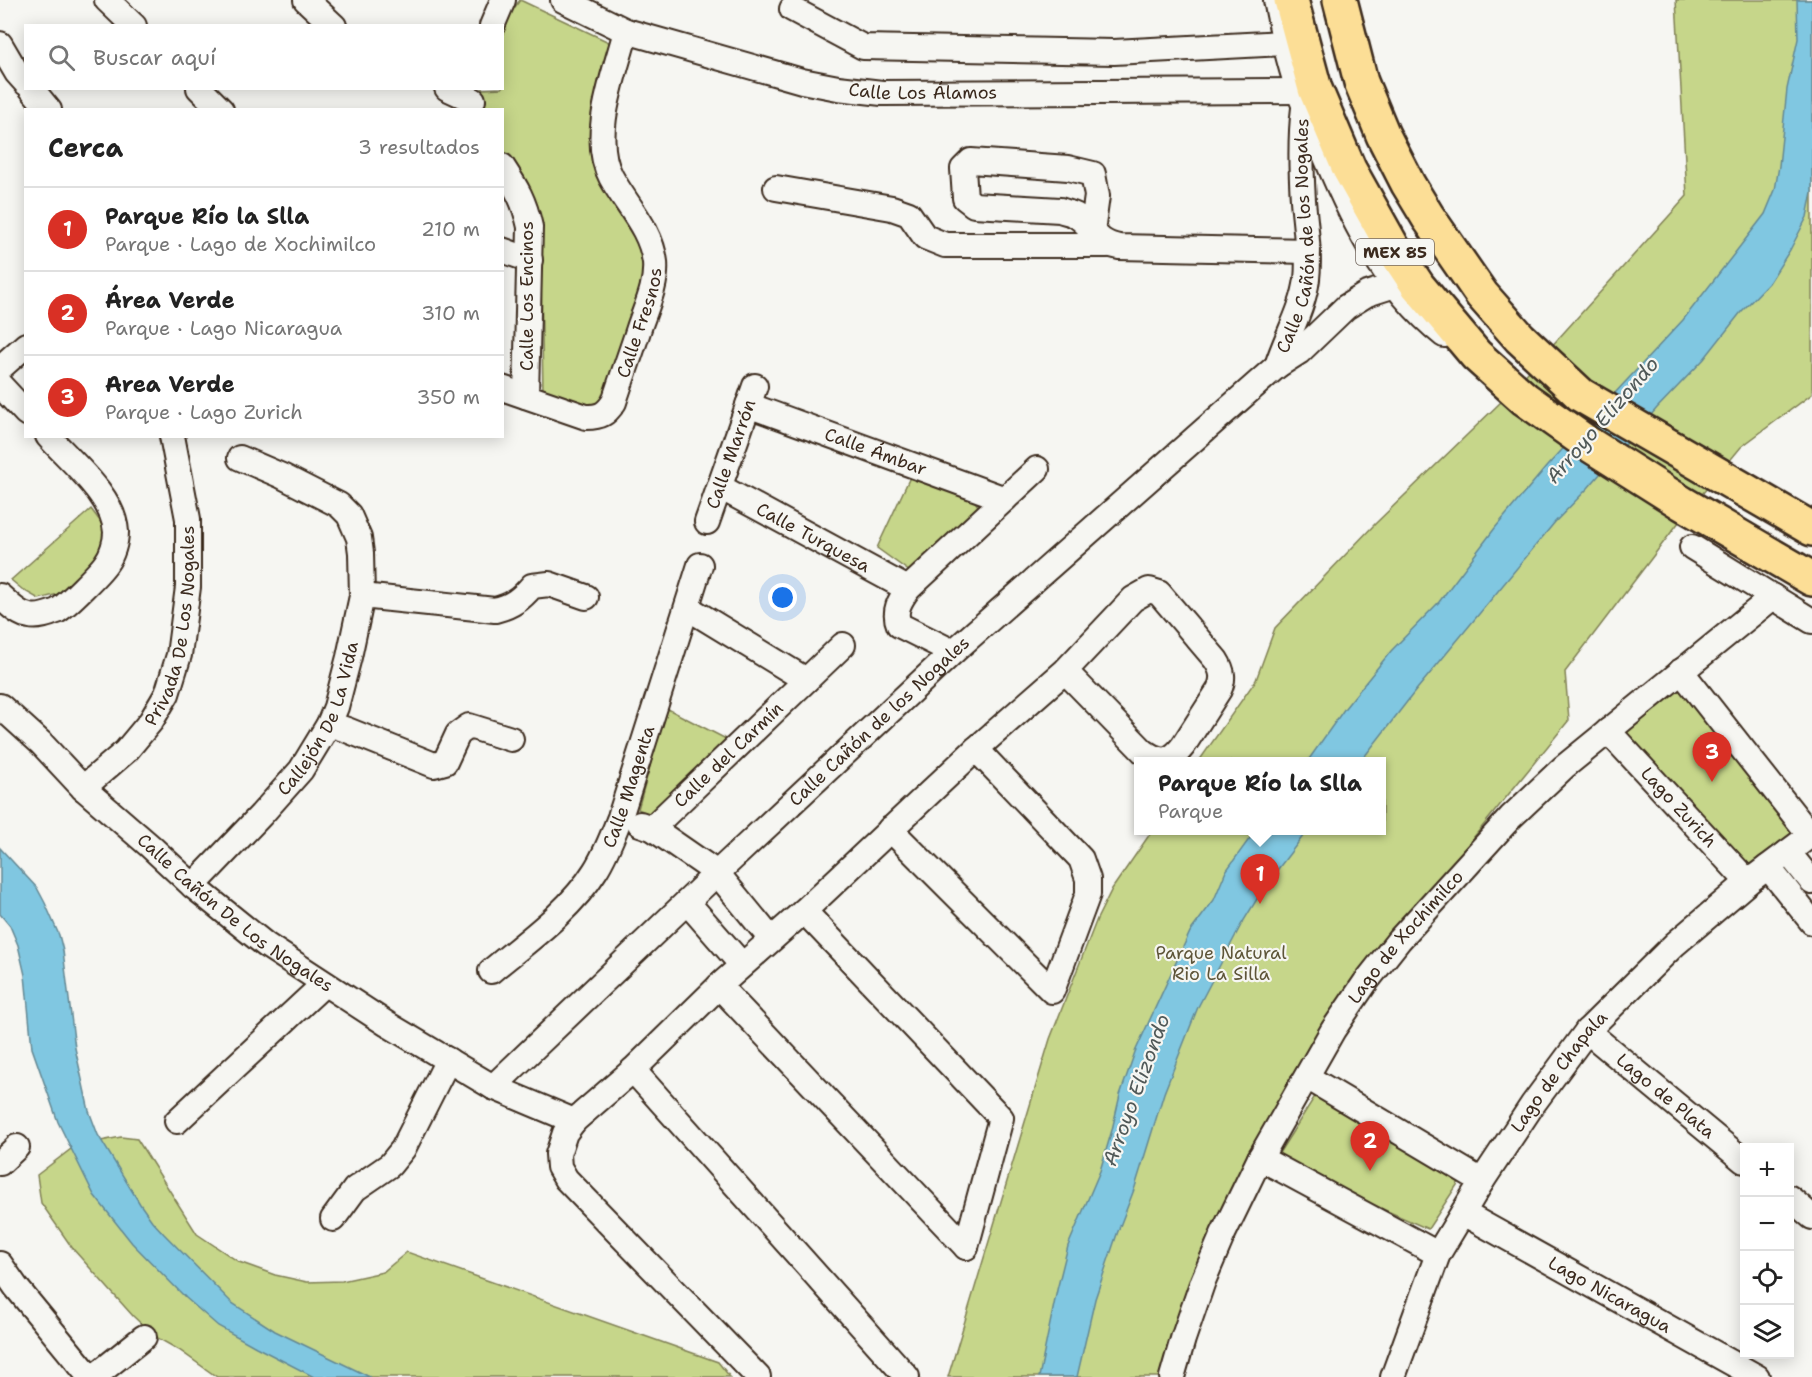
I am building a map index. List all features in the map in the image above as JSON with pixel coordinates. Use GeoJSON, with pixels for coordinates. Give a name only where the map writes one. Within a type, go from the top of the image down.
{"type":"FeatureCollection","features":[{"type":"Feature","properties":{"kind":"highway","name":"MEX 85"},"geometry":{"type":"LineString","coordinates":[[1291,0],[1315,89],[1348,169],[1396,253],[1418,285],[1476,355],[1525,399],[1587,443],[1682,503],[1812,579]]}},
{"type":"Feature","properties":{"kind":"highway","name":"MEX 85"},"geometry":{"type":"LineString","coordinates":[[1340,0],[1361,82],[1383,135],[1408,184],[1428,217],[1482,294],[1520,338],[1581,395],[1812,529]]}},
{"type":"Feature","properties":{"kind":"street"},"geometry":{"type":"LineString","coordinates":[[107,0],[132,24]]}},
{"type":"Feature","properties":{"kind":"street"},"geometry":{"type":"LineString","coordinates":[[306,0],[332,24]]}},
{"type":"Feature","properties":{"kind":"street"},"geometry":{"type":"LineString","coordinates":[[493,24],[503,0]]}},
{"type":"Feature","properties":{"kind":"street","name":"Calle Los Álamos"},"geometry":{"type":"LineString","coordinates":[[563,0],[626,31],[802,81],[838,88],[882,93],[1302,97]]}},
{"type":"Feature","properties":{"kind":"street"},"geometry":{"type":"LineString","coordinates":[[1276,0],[1284,43],[1302,97],[1338,189],[1365,239],[1395,285],[1413,307],[1432,326],[1476,355]]}},
{"type":"Feature","properties":{"kind":"street"},"geometry":{"type":"LineString","coordinates":[[792,9],[863,46],[1114,52],[1284,43]]}},
{"type":"Feature","properties":{"kind":"street","name":"Calle Fresnos"},"geometry":{"type":"LineString","coordinates":[[526,396],[586,417],[597,417],[607,413],[614,402],[653,288],[655,264],[652,246],[642,225],[610,177],[603,159],[601,141],[603,118],[626,31]]}},
{"type":"Feature","properties":{"kind":"street"},"geometry":{"type":"LineString","coordinates":[[0,44],[24,80]]}},
{"type":"Feature","properties":{"kind":"street"},"geometry":{"type":"LineString","coordinates":[[33,90],[47,108]]}},
{"type":"Feature","properties":{"kind":"street"},"geometry":{"type":"LineString","coordinates":[[201,90],[219,108]]}},
{"type":"Feature","properties":{"kind":"street"},"geometry":{"type":"LineString","coordinates":[[452,90],[474,100]]}},
{"type":"Feature","properties":{"kind":"street","name":"Calle Cañón de los Nogales"},"geometry":{"type":"LineString","coordinates":[[1277,366],[1284,345],[1293,329],[1307,280],[1308,251],[1300,136],[1302,97]]}},
{"type":"Feature","properties":{"kind":"street"},"geometry":{"type":"LineString","coordinates":[[1100,239],[1093,174],[1068,168],[971,161],[963,169],[965,198],[974,205],[1060,210],[1084,222],[1100,239],[1119,247],[1308,251]]}},
{"type":"Feature","properties":{"kind":"street","name":"Calle Los Encinos"},"geometry":{"type":"LineString","coordinates":[[504,169],[526,206],[530,227],[526,396]]}},
{"type":"Feature","properties":{"kind":"street"},"geometry":{"type":"LineString","coordinates":[[776,188],[892,208],[909,214],[925,237],[945,245],[1100,239]]}},
{"type":"Feature","properties":{"kind":"street"},"geometry":{"type":"LineString","coordinates":[[1303,199],[1338,189]]}},
{"type":"Feature","properties":{"kind":"street"},"geometry":{"type":"LineString","coordinates":[[504,251],[530,260]]}},
{"type":"Feature","properties":{"kind":"street","name":"Calle Cañón de los Nogales"},"geometry":{"type":"LineString","coordinates":[[493,1086],[953,652],[1277,366],[1299,352],[1346,307],[1367,294],[1395,285]]}},
{"type":"Feature","properties":{"kind":"street"},"geometry":{"type":"LineString","coordinates":[[0,368],[24,347]]}},
{"type":"Feature","properties":{"kind":"street"},"geometry":{"type":"LineString","coordinates":[[0,385],[24,410]]}},
{"type":"Feature","properties":{"kind":"street"},"geometry":{"type":"LineString","coordinates":[[504,389],[526,396]]}},
{"type":"Feature","properties":{"kind":"street","name":"Calle Marrón"},"geometry":{"type":"LineString","coordinates":[[707,522],[752,395]]}},
{"type":"Feature","properties":{"kind":"street","name":"Calle Ámbar"},"geometry":{"type":"LineString","coordinates":[[752,395],[1005,499]]}},
{"type":"Feature","properties":{"kind":"street"},"geometry":{"type":"LineString","coordinates":[[0,596],[16,611],[30,616],[45,615],[58,610],[107,562],[114,547],[116,532],[114,523],[101,493],[50,438]]}},
{"type":"Feature","properties":{"kind":"street","name":"Privada De Los Nogales"},"geometry":{"type":"LineString","coordinates":[[83,788],[126,751],[151,721],[167,694],[179,656],[188,587],[188,519],[172,438]]}},
{"type":"Feature","properties":{"kind":"street","name":"Callejón De La Vida"},"geometry":{"type":"LineString","coordinates":[[192,886],[301,770],[329,724],[336,707],[362,596],[359,538],[350,515],[339,505],[240,458]]}},
{"type":"Feature","properties":{"kind":"street"},"geometry":{"type":"LineString","coordinates":[[953,652],[901,626],[896,613],[898,607],[908,589],[1037,469]]}},
{"type":"Feature","properties":{"kind":"street","name":"Calle Turquesa"},"geometry":{"type":"LineString","coordinates":[[720,487],[908,589]]}},
{"type":"Feature","properties":{"kind":"street"},"geometry":{"type":"LineString","coordinates":[[1692,547],[1812,621]]}},
{"type":"Feature","properties":{"kind":"street","name":"Calle Magenta"},"geometry":{"type":"LineString","coordinates":[[491,970],[548,924],[580,892],[604,855],[620,817],[700,565]]}},
{"type":"Feature","properties":{"kind":"street"},"geometry":{"type":"LineString","coordinates":[[362,596],[495,610],[508,607],[521,599],[532,586],[549,584],[586,597]]}},
{"type":"Feature","properties":{"kind":"street"},"geometry":{"type":"LineString","coordinates":[[758,1377],[562,1174],[558,1154],[565,1133],[574,1121],[633,1070],[719,986],[804,911],[976,749],[1065,671],[1133,599],[1149,590],[1159,593],[1193,631],[1216,660],[1223,680],[1183,746],[1177,754],[1170,757]]}},
{"type":"Feature","properties":{"kind":"street","name":"Lago de Xochimilco"},"geometry":{"type":"LineString","coordinates":[[1172,1377],[1203,1281],[1222,1234],[1260,1158],[1333,1030],[1355,997],[1399,940],[1511,817],[1564,767],[1773,597]]}},
{"type":"Feature","properties":{"kind":"street"},"geometry":{"type":"LineString","coordinates":[[688,608],[806,680]]}},
{"type":"Feature","properties":{"kind":"street","name":"Calle del Carmín"},"geometry":{"type":"LineString","coordinates":[[652,828],[843,645]]}},
{"type":"Feature","properties":{"kind":"street"},"geometry":{"type":"LineString","coordinates":[[1065,671],[1143,751],[1154,757]]}},
{"type":"Feature","properties":{"kind":"street"},"geometry":{"type":"LineString","coordinates":[[1681,671],[1811,834]]}},
{"type":"Feature","properties":{"kind":"street","name":"Calle Cañón De Los Nogales"},"geometry":{"type":"LineString","coordinates":[[0,706],[41,743],[83,788],[192,886],[266,945],[324,984],[493,1086],[574,1121]]}},
{"type":"Feature","properties":{"kind":"street"},"geometry":{"type":"LineString","coordinates":[[329,724],[347,729],[434,765],[445,762],[458,734],[469,726],[511,739]]}},
{"type":"Feature","properties":{"kind":"street","name":"Lago Zurich"},"geometry":{"type":"LineString","coordinates":[[1608,731],[1749,882]]}},
{"type":"Feature","properties":{"kind":"street"},"geometry":{"type":"LineString","coordinates":[[890,829],[1052,991],[1088,894],[1085,868],[1071,848],[976,749]]}},
{"type":"Feature","properties":{"kind":"street"},"geometry":{"type":"LineString","coordinates":[[620,817],[652,828],[717,873],[771,939]]}},
{"type":"Feature","properties":{"kind":"street","name":"Lago de Chapala"},"geometry":{"type":"LineString","coordinates":[[1393,1377],[1438,1254],[1482,1181],[1533,1104],[1587,1031],[1675,944],[1811,834]]}},
{"type":"Feature","properties":{"kind":"street"},"geometry":{"type":"LineString","coordinates":[[1788,852],[1812,882]]}},
{"type":"Feature","properties":{"kind":"street"},"geometry":{"type":"LineString","coordinates":[[1768,867],[1812,922]]}},
{"type":"Feature","properties":{"kind":"street"},"geometry":{"type":"LineString","coordinates":[[687,902],[742,965]]}},
{"type":"Feature","properties":{"kind":"street"},"geometry":{"type":"LineString","coordinates":[[719,986],[966,1247],[1001,1118],[804,911]]}},
{"type":"Feature","properties":{"kind":"street"},"geometry":{"type":"LineString","coordinates":[[177,1121],[324,984]]}},
{"type":"Feature","properties":{"kind":"street","name":"Lago de Plata"},"geometry":{"type":"LineString","coordinates":[[1587,1031],[1740,1158]]}},
{"type":"Feature","properties":{"kind":"street"},"geometry":{"type":"LineString","coordinates":[[333,1219],[355,1189],[390,1165],[403,1149],[448,1060]]}},
{"type":"Feature","properties":{"kind":"street"},"geometry":{"type":"LineString","coordinates":[[633,1070],[907,1377]]}},
{"type":"Feature","properties":{"kind":"street"},"geometry":{"type":"LineString","coordinates":[[1307,1077],[1482,1181]]}},
{"type":"Feature","properties":{"kind":"street"},"geometry":{"type":"LineString","coordinates":[[1260,1158],[1438,1254]]}},
{"type":"Feature","properties":{"kind":"street"},"geometry":{"type":"LineString","coordinates":[[1794,1201],[1812,1217]]}},
{"type":"Feature","properties":{"kind":"street","name":"Lago Nicaragua"},"geometry":{"type":"LineString","coordinates":[[1463,1213],[1757,1377]]}},
{"type":"Feature","properties":{"kind":"street"},"geometry":{"type":"LineString","coordinates":[[0,1264],[16,1287],[92,1377],[144,1337]]}},
{"type":"Feature","properties":{"kind":"green space"},"geometry":{"type":"Polygon","coordinates":[[[520,0],[615,45],[594,116],[595,170],[648,256],[645,287],[600,408],[543,393],[540,217],[504,152],[504,108],[486,108],[482,90],[504,90],[503,24],[520,0]]]}},
{"type":"Feature","properties":{"kind":"green space","name":"Parque Natural Rio La Silla"},"geometry":{"type":"Polygon","coordinates":[[[1676,0],[1812,0],[1812,394],[1741,447],[1679,522],[1565,672],[1569,720],[1439,880],[1403,920],[1223,1234],[1184,1377],[948,1377],[1050,1039],[1097,919],[1112,889],[1149,835],[1386,835],[1386,757],[1202,757],[1256,680],[1275,628],[1375,524],[1502,401],[1687,196],[1676,0]]]}},
{"type":"Feature","properties":{"kind":"green space"},"geometry":{"type":"Polygon","coordinates":[[[911,475],[972,497],[982,512],[913,574],[877,548],[911,475]]]}},
{"type":"Feature","properties":{"kind":"green space"},"geometry":{"type":"Polygon","coordinates":[[[91,509],[106,529],[105,556],[62,593],[39,599],[11,580],[91,509]]]}},
{"type":"Feature","properties":{"kind":"green space"},"geometry":{"type":"Polygon","coordinates":[[[1681,688],[1799,829],[1749,866],[1618,736],[1681,688]]]}},
{"type":"Feature","properties":{"kind":"green space"},"geometry":{"type":"Polygon","coordinates":[[[666,708],[728,740],[654,816],[638,809],[666,708]]]}},
{"type":"Feature","properties":{"kind":"green space"},"geometry":{"type":"Polygon","coordinates":[[[1317,1093],[1459,1182],[1428,1229],[1274,1161],[1317,1093]]]}},
{"type":"Feature","properties":{"kind":"green space"},"geometry":{"type":"Polygon","coordinates":[[[121,1137],[137,1139],[197,1234],[239,1262],[275,1275],[307,1282],[342,1281],[383,1272],[407,1252],[718,1362],[730,1377],[217,1377],[179,1350],[154,1336],[133,1316],[73,1249],[41,1203],[37,1175],[75,1146],[121,1137]]]}},
{"type":"Feature","properties":{"kind":"water","name":"Arroyo Elizondo"},"geometry":{"type":"Polygon","coordinates":[[[1797,0],[1812,0],[1812,192],[1807,217],[1769,283],[1741,312],[1704,359],[1555,522],[1364,757],[1311,757],[1345,708],[1391,651],[1439,602],[1495,528],[1547,466],[1683,320],[1765,214],[1775,190],[1787,89],[1798,39],[1797,0]]]}},
{"type":"Feature","properties":{"kind":"water","name":"Arroyo Elizondo"},"geometry":{"type":"Polygon","coordinates":[[[1252,835],[1304,835],[1265,886],[1241,925],[1198,1007],[1164,1093],[1135,1187],[1095,1299],[1077,1377],[1039,1377],[1068,1246],[1100,1171],[1120,1095],[1135,1052],[1190,932],[1214,900],[1226,871],[1252,835]]]}},
{"type":"Feature","properties":{"kind":"water"},"geometry":{"type":"Polygon","coordinates":[[[0,848],[37,888],[59,935],[75,1048],[89,1111],[98,1135],[140,1204],[164,1234],[232,1303],[275,1331],[370,1377],[314,1377],[218,1326],[186,1298],[132,1243],[94,1195],[58,1122],[32,1048],[25,975],[18,945],[10,926],[0,914],[0,848]]]}},
{"type":"Feature","properties":{"kind":"place","name":"Area Verde"},"geometry":{"type":"Point","coordinates":[1712,782]}},
{"type":"Feature","properties":{"kind":"place","name":"Parque Río la Slla"},"geometry":{"type":"Point","coordinates":[1260,904]}},
{"type":"Feature","properties":{"kind":"place","name":"Área Verde"},"geometry":{"type":"Point","coordinates":[1370,1171]}}]}
